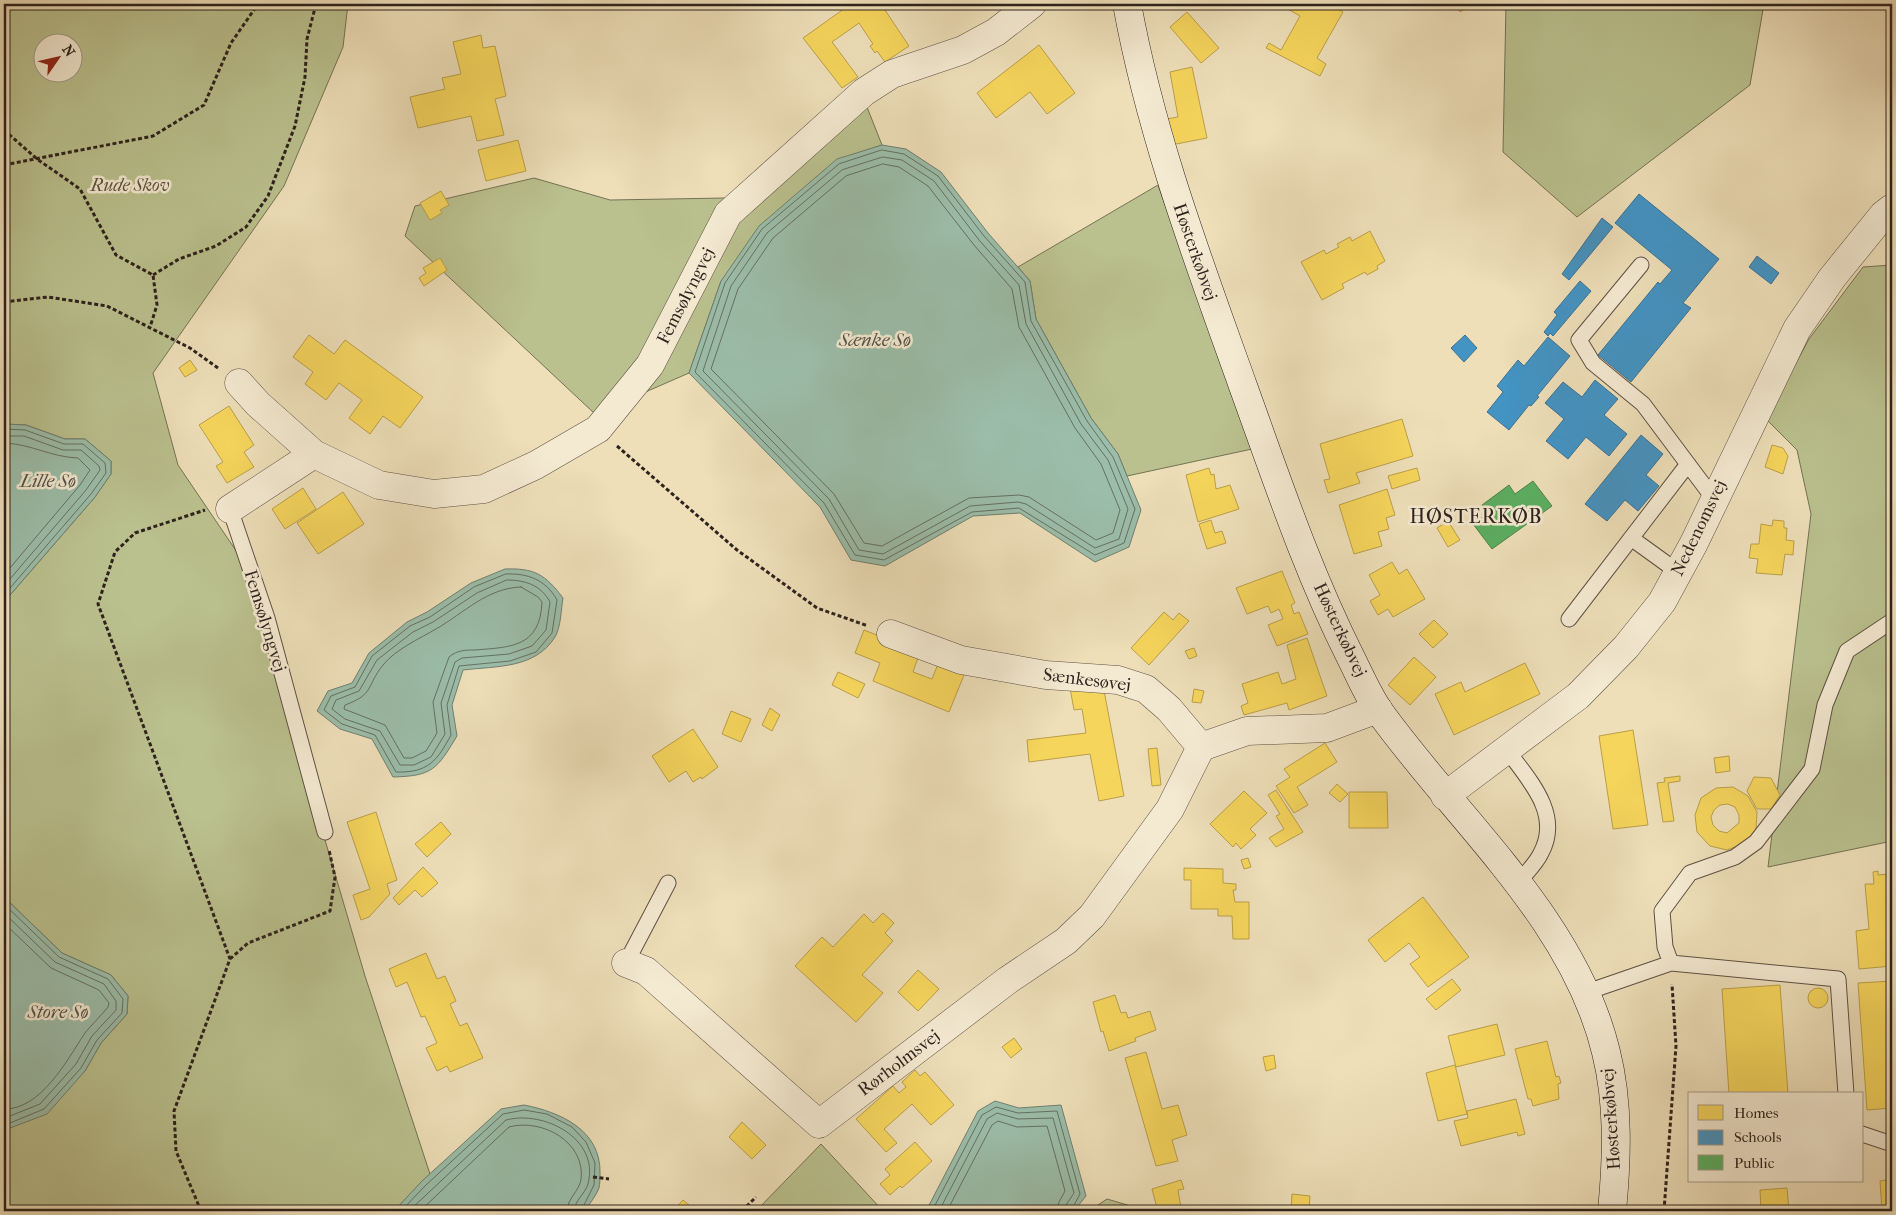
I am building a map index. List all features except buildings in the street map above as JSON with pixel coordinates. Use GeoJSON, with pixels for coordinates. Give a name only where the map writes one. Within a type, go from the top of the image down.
{"type":"FeatureCollection","features":[{"type":"Feature","properties":{"kind":"street","name":"Femsølyngvej"},"geometry":{"type":"LineString","coordinates":[[239,383],[258,404],[314,454],[380,485],[434,494],[484,489],[536,465],[598,429],[650,365],[728,214],[864,92],[892,74],[963,50],[996,32],[1032,4]]}},
{"type":"Feature","properties":{"kind":"street","name":"Høsterkøbvej"},"geometry":{"type":"LineString","coordinates":[[1127,4],[1157,136],[1184,222],[1285,503],[1349,655],[1378,709],[1445,796],[1517,884],[1558,940],[1586,992],[1606,1051],[1612,1086],[1616,1169],[1612,1211]]}},
{"type":"Feature","properties":{"kind":"street","name":"Nedenomsvej"},"geometry":{"type":"LineString","coordinates":[[1445,796],[1578,696],[1626,647],[1662,602],[1797,329],[1832,278],[1883,215],[1892,208]]}},
{"type":"Feature","properties":{"kind":"street"},"geometry":{"type":"LineString","coordinates":[[230,509],[314,454]]}},
{"type":"Feature","properties":{"kind":"street","name":"Sænkesøvej"},"geometry":{"type":"LineString","coordinates":[[891,634],[961,660],[1046,675],[1118,680],[1146,689],[1169,709],[1201,746]]}},
{"type":"Feature","properties":{"kind":"street"},"geometry":{"type":"LineString","coordinates":[[1201,746],[1247,732],[1327,728],[1378,709]]}},
{"type":"Feature","properties":{"kind":"street","name":"Rørholmsvej"},"geometry":{"type":"LineString","coordinates":[[626,963],[646,971],[819,1124],[1008,980],[1066,941],[1092,916],[1170,809],[1201,746]]}},
{"type":"Feature","properties":{"kind":"lane"},"geometry":{"type":"LineString","coordinates":[[1641,265],[1579,340],[1593,363],[1643,404],[1714,499]]}},
{"type":"Feature","properties":{"kind":"lane"},"geometry":{"type":"LineString","coordinates":[[1569,619],[1688,464]]}},
{"type":"Feature","properties":{"kind":"lane","name":"Femsølyngvej"},"geometry":{"type":"LineString","coordinates":[[230,509],[266,618],[325,832]]}},
{"type":"Feature","properties":{"kind":"lane"},"geometry":{"type":"LineString","coordinates":[[1631,538],[1678,572]]}},
{"type":"Feature","properties":{"kind":"lane"},"geometry":{"type":"LineString","coordinates":[[1672,963],[1665,947],[1662,912],[1690,872],[1735,857],[1756,842],[1812,769],[1825,705],[1847,652],[1892,621]]}},
{"type":"Feature","properties":{"kind":"lane"},"geometry":{"type":"LineString","coordinates":[[1507,750],[1537,789],[1549,822],[1542,853],[1517,884]]}},
{"type":"Feature","properties":{"kind":"lane","name":"Rørholmsvej"},"geometry":{"type":"LineString","coordinates":[[626,963],[668,883]]}},
{"type":"Feature","properties":{"kind":"lane"},"geometry":{"type":"LineString","coordinates":[[1586,992],[1672,963],[1838,979],[1846,1092]]}},
{"type":"Feature","properties":{"kind":"lane"},"geometry":{"type":"LineString","coordinates":[[1864,1135],[1892,1144]]}},
{"type":"Feature","properties":{"kind":"path"},"geometry":{"type":"LineString","coordinates":[[4,165],[153,136],[204,105],[230,43],[258,4]]}},
{"type":"Feature","properties":{"kind":"path"},"geometry":{"type":"LineString","coordinates":[[153,275],[179,259],[216,246],[246,227],[268,196],[295,126],[305,77],[306,39],[316,4]]}},
{"type":"Feature","properties":{"kind":"path"},"geometry":{"type":"LineString","coordinates":[[4,130],[37,159],[80,189],[116,255],[153,275]]}},
{"type":"Feature","properties":{"kind":"path"},"geometry":{"type":"LineString","coordinates":[[150,328],[157,305],[153,275]]}},
{"type":"Feature","properties":{"kind":"path"},"geometry":{"type":"LineString","coordinates":[[4,302],[48,297],[107,306],[190,348],[239,383]]}},
{"type":"Feature","properties":{"kind":"path"},"geometry":{"type":"LineString","coordinates":[[598,429],[737,550],[817,608],[891,634]]}},
{"type":"Feature","properties":{"kind":"path"},"geometry":{"type":"LineString","coordinates":[[230,509],[221,505],[135,533],[115,552],[98,604],[230,959]]}},
{"type":"Feature","properties":{"kind":"path"},"geometry":{"type":"LineString","coordinates":[[201,1211],[176,1151],[174,1111],[230,959],[248,943],[330,912],[336,877],[325,832]]}},
{"type":"Feature","properties":{"kind":"path"},"geometry":{"type":"LineString","coordinates":[[1664,1211],[1676,1046],[1672,963]]}},
{"type":"Feature","properties":{"kind":"path"},"geometry":{"type":"LineString","coordinates":[[593,1177],[609,1179]]}},
{"type":"Feature","properties":{"kind":"path"},"geometry":{"type":"LineString","coordinates":[[742,1211],[756,1197]]}},
{"type":"Feature","properties":{"kind":"green space","name":"Rude Skov"},"geometry":{"type":"Polygon","coordinates":[[[4,4],[348,4],[343,47],[284,186],[153,373],[178,465],[243,561],[365,976],[430,1174],[394,1211],[4,1211],[4,1127],[10,1128],[85,1071],[101,1043],[127,1014],[128,996],[111,975],[62,953],[4,897],[4,602],[95,497],[111,474],[111,461],[85,439],[65,439],[26,425],[4,424],[4,4]]]}},
{"type":"Feature","properties":{"kind":"green space"},"geometry":{"type":"Polygon","coordinates":[[[1506,4],[1764,4],[1750,85],[1577,217],[1503,152],[1506,4]]]}},
{"type":"Feature","properties":{"kind":"green space"},"geometry":{"type":"Polygon","coordinates":[[[865,102],[882,145],[837,160],[721,281],[689,373],[595,414],[405,236],[415,206],[534,178],[610,200],[725,198],[865,102]]]}},
{"type":"Feature","properties":{"kind":"green space"},"geometry":{"type":"Polygon","coordinates":[[[1158,185],[1252,449],[1127,476],[1118,454],[1091,418],[1036,319],[1030,281],[1018,267],[1158,185]]]}},
{"type":"Feature","properties":{"kind":"green space"},"geometry":{"type":"Polygon","coordinates":[[[1892,265],[1892,841],[1768,867],[1811,514],[1797,450],[1766,419],[1809,339],[1863,267],[1892,265]]]}},
{"type":"Feature","properties":{"kind":"green space"},"geometry":{"type":"Polygon","coordinates":[[[821,1144],[883,1211],[756,1211],[821,1144]]]}},
{"type":"Feature","properties":{"kind":"green space"},"geometry":{"type":"Polygon","coordinates":[[[1107,1199],[1148,1211],[1089,1211],[1107,1199]]]}},
{"type":"Feature","properties":{"kind":"water","name":"Sænke Sø"},"geometry":{"type":"Polygon","coordinates":[[[882,145],[906,149],[941,172],[988,233],[1030,281],[1036,319],[1091,418],[1118,454],[1141,510],[1129,547],[1095,562],[1020,513],[973,516],[885,566],[851,560],[820,507],[689,373],[721,281],[759,226],[837,159],[882,145]]]}},
{"type":"Feature","properties":{"kind":"water","name":"Lille Sø"},"geometry":{"type":"Polygon","coordinates":[[[4,424],[26,425],[65,439],[85,439],[111,461],[111,474],[95,497],[4,602],[4,424]]]}},
{"type":"Feature","properties":{"kind":"water"},"geometry":{"type":"Polygon","coordinates":[[[505,569],[531,571],[538,574],[550,583],[563,598],[560,623],[555,637],[537,655],[526,660],[514,664],[463,670],[452,705],[457,736],[450,747],[439,763],[432,769],[417,775],[393,777],[372,739],[340,729],[317,711],[328,691],[352,683],[369,653],[407,622],[427,612],[471,583],[505,569]]]}},
{"type":"Feature","properties":{"kind":"water","name":"Store Sø"},"geometry":{"type":"Polygon","coordinates":[[[4,897],[62,953],[111,975],[128,996],[127,1014],[101,1043],[85,1071],[47,1114],[10,1128],[4,1127],[4,897]]]}},
{"type":"Feature","properties":{"kind":"water"},"geometry":{"type":"Polygon","coordinates":[[[995,1101],[1019,1108],[1061,1105],[1086,1196],[1074,1211],[926,1211],[978,1111],[995,1101]]]}},
{"type":"Feature","properties":{"kind":"water"},"geometry":{"type":"Polygon","coordinates":[[[524,1105],[564,1118],[586,1134],[594,1145],[598,1158],[600,1185],[585,1211],[394,1211],[422,1181],[501,1109],[524,1105]]]}},
{"type":"Feature","properties":{"kind":"district","name":"HØSTERKØB"},"geometry":{"type":"Point","coordinates":[1476,516]}}]}
